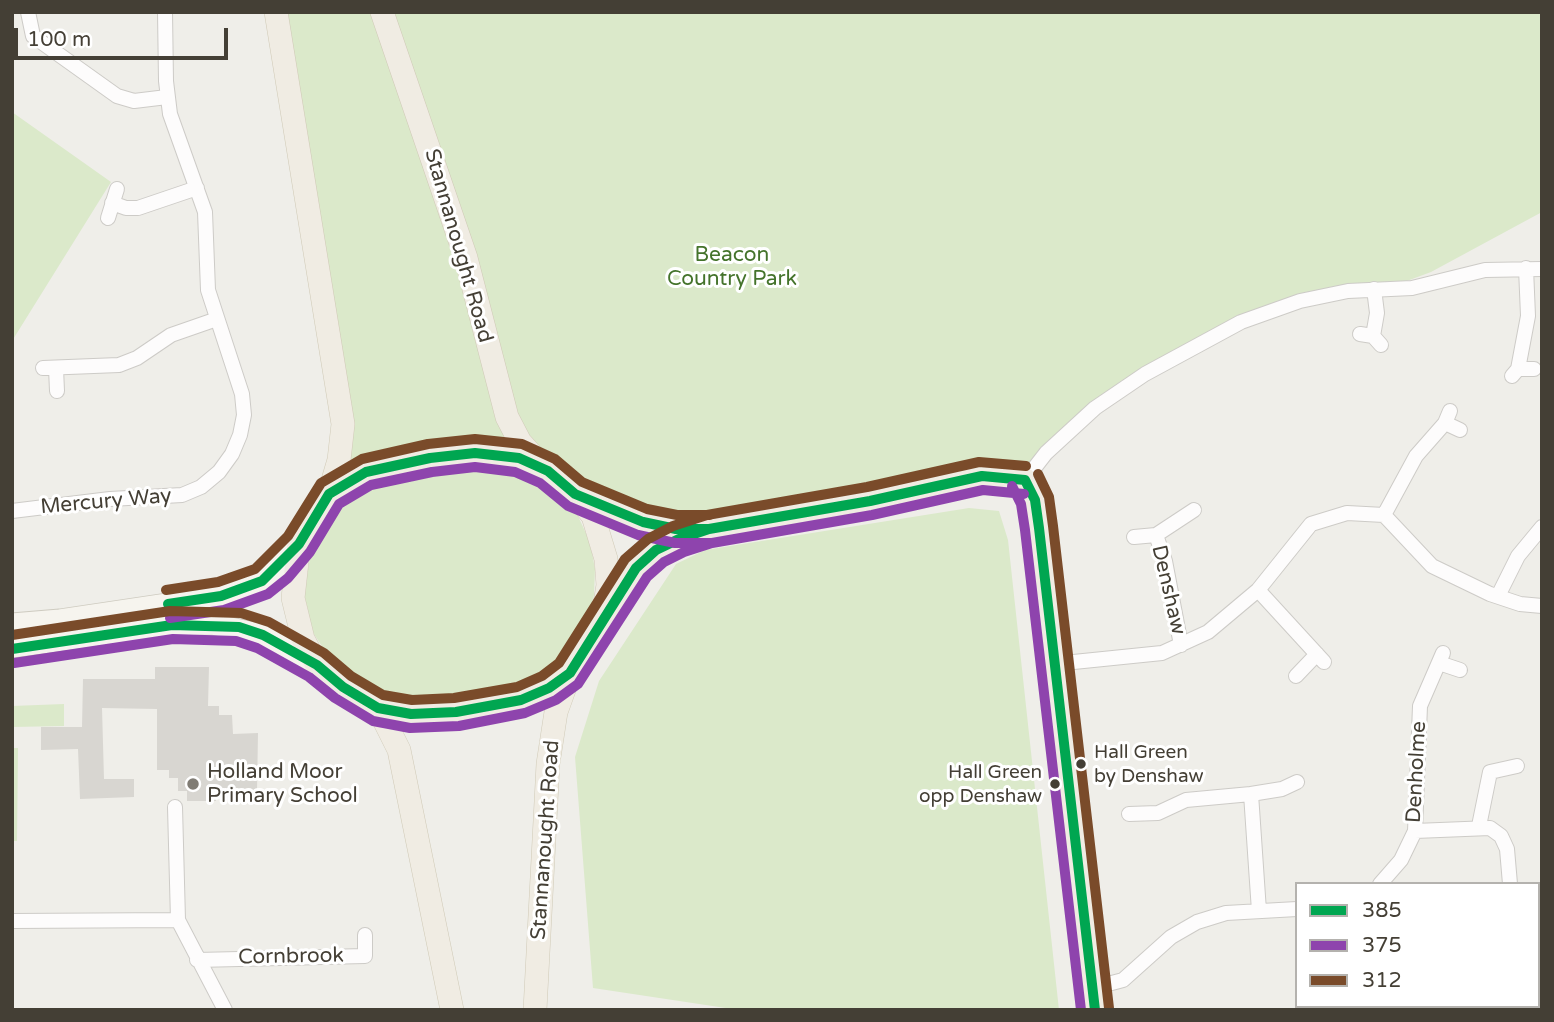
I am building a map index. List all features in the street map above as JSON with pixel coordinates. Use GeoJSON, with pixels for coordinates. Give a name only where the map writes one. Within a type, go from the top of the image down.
{"type":"FeatureCollection","features":[{"type":"Feature","properties":{"kind":"main road"},"geometry":{"type":"LineString","coordinates":[[12,624],[60,620],[221,596],[262,581],[278,568],[299,544],[329,494],[339,460],[343,424],[276,12]]}},
{"type":"Feature","properties":{"kind":"main road","name":"Stannanought Road"},"geometry":{"type":"LineString","coordinates":[[382,12],[398,52],[466,258],[507,417],[520,442],[548,471]]}},
{"type":"Feature","properties":{"kind":"main road"},"geometry":{"type":"LineString","coordinates":[[329,494],[366,472],[394,464],[475,453],[519,458],[548,471],[575,494],[593,516],[606,559],[608,585],[603,616]]}},
{"type":"Feature","properties":{"kind":"main road"},"geometry":{"type":"LineString","coordinates":[[19,647],[172,625],[212,624],[263,635],[317,664],[343,687],[378,708],[411,714],[488,706],[521,700],[549,688],[569,673],[636,568],[656,550],[709,529],[870,501],[982,476],[1025,480],[1035,500],[1094,999]]}},
{"type":"Feature","properties":{"kind":"main road"},"geometry":{"type":"LineString","coordinates":[[575,494],[659,527],[709,529]]}},
{"type":"Feature","properties":{"kind":"main road"},"geometry":{"type":"LineString","coordinates":[[299,544],[293,576],[296,618],[317,664]]}},
{"type":"Feature","properties":{"kind":"main road","name":"Stannanought Road"},"geometry":{"type":"LineString","coordinates":[[535,1010],[548,764],[556,712],[569,673]]}},
{"type":"Feature","properties":{"kind":"main road"},"geometry":{"type":"LineString","coordinates":[[378,708],[399,750],[452,1010]]}},
{"type":"Feature","properties":{"kind":"street"},"geometry":{"type":"LineString","coordinates":[[27,12],[33,36],[117,96],[134,101],[167,97]]}},
{"type":"Feature","properties":{"kind":"street","name":"Mercury Way"},"geometry":{"type":"LineString","coordinates":[[12,511],[110,499],[173,496],[201,486],[219,472],[237,445],[244,415],[239,384],[208,290],[206,223],[197,188],[177,139],[167,97],[165,12]]}},
{"type":"Feature","properties":{"kind":"street"},"geometry":{"type":"LineString","coordinates":[[107,218],[115,196],[126,208],[138,208],[197,188]]}},
{"type":"Feature","properties":{"kind":"street"},"geometry":{"type":"LineString","coordinates":[[1526,268],[1528,316],[1515,372],[1534,369]]}},
{"type":"Feature","properties":{"kind":"street"},"geometry":{"type":"LineString","coordinates":[[1025,480],[1046,453],[1095,408],[1145,374],[1241,322],[1300,301],[1348,290],[1412,288],[1485,270],[1542,270]]}},
{"type":"Feature","properties":{"kind":"street"},"geometry":{"type":"LineString","coordinates":[[1371,338],[1377,313],[1374,289]]}},
{"type":"Feature","properties":{"kind":"street"},"geometry":{"type":"LineString","coordinates":[[57,391],[50,368],[108,367],[128,362],[171,335],[217,319]]}},
{"type":"Feature","properties":{"kind":"street"},"geometry":{"type":"LineString","coordinates":[[1460,430],[1448,417],[1416,456],[1384,515],[1432,566],[1498,596],[1542,607]]}},
{"type":"Feature","properties":{"kind":"street","name":"Denshaw"},"geometry":{"type":"LineString","coordinates":[[1134,537],[1156,535],[1194,510]]}},
{"type":"Feature","properties":{"kind":"street","name":"Denshaw"},"geometry":{"type":"LineString","coordinates":[[1054,664],[1162,653],[1181,645],[1208,632],[1258,590],[1311,524],[1347,513],[1384,515]]}},
{"type":"Feature","properties":{"kind":"street"},"geometry":{"type":"LineString","coordinates":[[1498,596],[1518,556],[1542,527]]}},
{"type":"Feature","properties":{"kind":"street","name":"Denshaw"},"geometry":{"type":"LineString","coordinates":[[1156,535],[1165,561],[1181,645]]}},
{"type":"Feature","properties":{"kind":"street"},"geometry":{"type":"LineString","coordinates":[[1258,590],[1320,658],[1296,676]]}},
{"type":"Feature","properties":{"kind":"street","name":"Denholme"},"geometry":{"type":"LineString","coordinates":[[1382,882],[1401,860],[1415,831],[1420,706],[1441,658],[1460,670]]}},
{"type":"Feature","properties":{"kind":"street"},"geometry":{"type":"LineString","coordinates":[[1479,826],[1485,768],[1517,766]]}},
{"type":"Feature","properties":{"kind":"street"},"geometry":{"type":"LineString","coordinates":[[1136,809],[1158,813],[1186,800],[1282,789],[1297,782]]}},
{"type":"Feature","properties":{"kind":"street"},"geometry":{"type":"LineString","coordinates":[[1251,794],[1259,911]]}},
{"type":"Feature","properties":{"kind":"street","name":"Cornbrook"},"geometry":{"type":"LineString","coordinates":[[175,807],[178,920],[225,1010]]}},
{"type":"Feature","properties":{"kind":"street"},"geometry":{"type":"LineString","coordinates":[[1415,831],[1479,826],[1490,828],[1502,836],[1507,849],[1510,882]]}},
{"type":"Feature","properties":{"kind":"street"},"geometry":{"type":"LineString","coordinates":[[1094,999],[1123,980],[1171,937],[1197,922],[1226,913],[1295,909]]}},
{"type":"Feature","properties":{"kind":"street"},"geometry":{"type":"LineString","coordinates":[[12,921],[178,920]]}},
{"type":"Feature","properties":{"kind":"street","name":"Cornbrook"},"geometry":{"type":"LineString","coordinates":[[197,960],[365,956],[365,935]]}},
{"type":"Feature","properties":{"kind":"green space"},"geometry":{"type":"Polygon","coordinates":[[[287,12],[374,12],[397,69],[511,445],[486,440],[399,452],[346,471],[327,264],[287,12]]]}},
{"type":"Feature","properties":{"kind":"green space","name":"Beacon Country Park"},"geometry":{"type":"Polygon","coordinates":[[[382,12],[1542,12],[1542,212],[1431,272],[1388,288],[1348,291],[1241,322],[1095,408],[1025,480],[709,529],[575,494],[520,442],[382,12]]]}},
{"type":"Feature","properties":{"kind":"green space"},"geometry":{"type":"Polygon","coordinates":[[[12,112],[111,182],[12,341],[12,112]]]}},
{"type":"Feature","properties":{"kind":"green space"},"geometry":{"type":"Polygon","coordinates":[[[481,463],[529,473],[567,502],[577,514],[590,542],[595,569],[594,595],[587,623],[565,657],[542,677],[518,688],[440,702],[407,703],[380,697],[355,684],[334,665],[312,631],[304,593],[312,546],[331,513],[365,486],[392,476],[481,463]]]}},
{"type":"Feature","properties":{"kind":"green space"},"geometry":{"type":"Polygon","coordinates":[[[969,508],[999,511],[1008,540],[1059,1010],[739,1010],[593,988],[575,757],[599,681],[676,564],[705,550],[969,508]]]}},
{"type":"Feature","properties":{"kind":"green space"},"geometry":{"type":"Polygon","coordinates":[[[64,704],[64,726],[12,727],[12,706],[64,704]]]}},
{"type":"Feature","properties":{"kind":"green space"},"geometry":{"type":"Polygon","coordinates":[[[12,748],[18,748],[17,841],[12,841],[12,748]]]}},
{"type":"Feature","properties":{"kind":"building"},"geometry":{"type":"Polygon","coordinates":[[[155,667],[209,667],[208,706],[219,706],[219,715],[232,715],[233,734],[258,733],[257,791],[216,790],[216,801],[187,801],[187,791],[178,791],[178,778],[169,778],[169,770],[157,770],[157,709],[102,708],[104,779],[134,779],[134,797],[80,799],[78,749],[41,750],[41,727],[82,727],[83,679],[155,679],[155,667]]]}},
{"type":"Feature","properties":{"kind":"transit line","name":"312"},"geometry":{"type":"LineString","coordinates":[[166,590],[218,582],[255,569],[288,536],[321,483],[362,459],[428,444],[475,439],[522,444],[555,459],[582,482],[647,509],[677,515],[710,515]]}},
{"type":"Feature","properties":{"kind":"transit line","name":"385"},"geometry":{"type":"LineString","coordinates":[[168,604],[221,596],[262,581],[299,544],[329,494],[366,472],[430,458],[475,453],[519,458],[548,471],[575,494],[643,522],[676,529],[710,529]]}},
{"type":"Feature","properties":{"kind":"transit line","name":"312"},"geometry":{"type":"LineString","coordinates":[[12,635],[170,611],[241,613],[269,622],[324,653],[351,676],[383,695],[412,700],[454,698],[517,687],[542,676],[559,663],[625,559],[648,539],[673,526],[707,515],[867,487],[979,462],[1026,466]]}},
{"type":"Feature","properties":{"kind":"transit line","name":"375"},"geometry":{"type":"LineString","coordinates":[[170,618],[224,610],[268,594],[288,578],[310,552],[339,504],[371,485],[432,472],[475,467],[515,472],[540,483],[568,506],[638,535],[675,543],[710,543]]}},
{"type":"Feature","properties":{"kind":"transit line","name":"312"},"geometry":{"type":"LineString","coordinates":[[1038,474],[1049,497],[1053,526],[1109,1008]]}},
{"type":"Feature","properties":{"kind":"transit line","name":"385"},"geometry":{"type":"LineString","coordinates":[[12,649],[172,625],[239,627],[263,635],[317,665],[343,687],[378,708],[411,714],[456,712],[521,700],[549,688],[570,673],[636,568],[656,550],[679,539],[709,529],[870,501],[982,476],[1025,480]]}},
{"type":"Feature","properties":{"kind":"transit line","name":"385"},"geometry":{"type":"LineString","coordinates":[[1025,480],[1035,500],[1039,528],[1095,1010]]}},
{"type":"Feature","properties":{"kind":"transit line","name":"375"},"geometry":{"type":"LineString","coordinates":[[1012,486],[1021,504],[1025,530],[1081,1010]]}},
{"type":"Feature","properties":{"kind":"transit line","name":"375"},"geometry":{"type":"LineString","coordinates":[[14,663],[173,639],[236,641],[257,648],[309,677],[335,698],[373,721],[410,728],[459,726],[525,713],[556,700],[578,684],[647,577],[664,562],[684,552],[712,543],[872,515],[983,490],[1024,494]]}},
{"type":"Feature","properties":{"kind":"place","name":"Hall Green by Denshaw"},"geometry":{"type":"Point","coordinates":[1081,764]}},
{"type":"Feature","properties":{"kind":"place","name":"Holland Moor Primary School"},"geometry":{"type":"Point","coordinates":[193,784]}},
{"type":"Feature","properties":{"kind":"place","name":"Hall Green opp Denshaw"},"geometry":{"type":"Point","coordinates":[1055,784]}}]}
